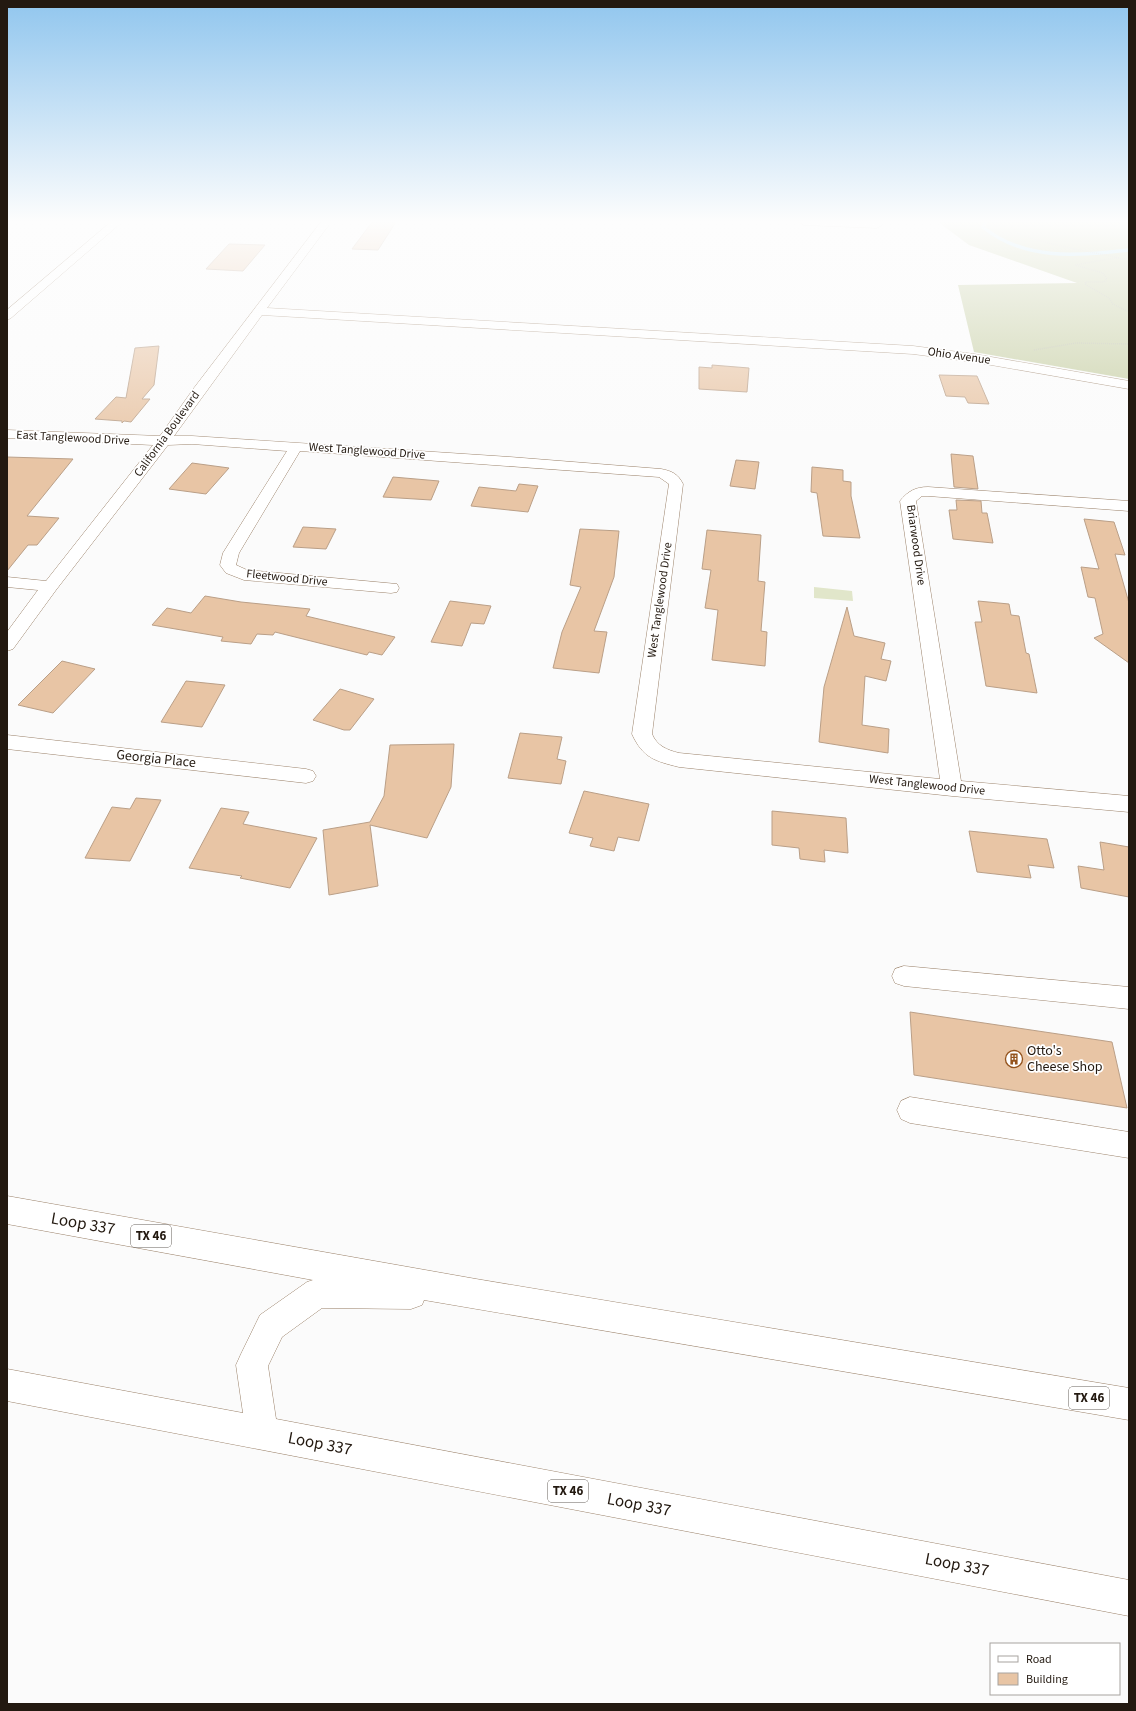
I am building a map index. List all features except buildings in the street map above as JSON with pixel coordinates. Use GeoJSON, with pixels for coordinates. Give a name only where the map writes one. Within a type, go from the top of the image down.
{"type":"FeatureCollection","features":[{"type":"Feature","properties":{"kind":"street"},"geometry":{"type":"LineString","coordinates":[[7,316],[24,302]]}},
{"type":"Feature","properties":{"kind":"street","name":"California Boulevard"},"geometry":{"type":"LineString","coordinates":[[7,644],[50,586],[164,441],[199,391],[267,302]]}},
{"type":"Feature","properties":{"kind":"street","name":"Ohio Avenue"},"geometry":{"type":"LineString","coordinates":[[260,311],[913,350],[997,362],[1129,385]]}},
{"type":"Feature","properties":{"kind":"street","name":"East Tanglewood Drive"},"geometry":{"type":"LineString","coordinates":[[7,434],[164,441]]}},
{"type":"Feature","properties":{"kind":"street","name":"West Tanglewood Drive"},"geometry":{"type":"LineString","coordinates":[[164,441],[192,440],[510,460],[661,473],[669,475],[674,479],[676,484],[642,734],[646,743],[653,750],[679,760],[952,788],[1129,804]]}},
{"type":"Feature","properties":{"kind":"street","name":"Fleetwood Drive"},"geometry":{"type":"LineString","coordinates":[[296,447],[231,553],[228,560],[228,566],[233,571],[244,574],[391,588]]}},
{"type":"Feature","properties":{"kind":"street","name":"Briarwood Drive"},"geometry":{"type":"LineString","coordinates":[[952,788],[908,501],[911,496],[925,491],[1129,506]]}},
{"type":"Feature","properties":{"kind":"street"},"geometry":{"type":"LineString","coordinates":[[7,582],[50,586]]}},
{"type":"Feature","properties":{"kind":"street","name":"Georgia Place"},"geometry":{"type":"LineString","coordinates":[[7,742],[306,776]]}},
{"type":"Feature","properties":{"kind":"street"},"geometry":{"type":"LineString","coordinates":[[904,976],[1128,1003]]}},
{"type":"Feature","properties":{"kind":"street"},"geometry":{"type":"LineString","coordinates":[[910,1110],[1129,1145]]}},
{"type":"Feature","properties":{"kind":"street","name":"Loop 337"},"geometry":{"type":"LineString","coordinates":[[7,1210],[476,1294],[1129,1404]]}},
{"type":"Feature","properties":{"kind":"street"},"geometry":{"type":"LineString","coordinates":[[262,1433],[252,1365],[271,1326],[318,1293],[476,1294]]}},
{"type":"Feature","properties":{"kind":"street","name":"Loop 337"},"geometry":{"type":"LineString","coordinates":[[7,1385],[1129,1598]]}},
{"type":"Feature","properties":{"kind":"path"},"geometry":{"type":"LineString","coordinates":[[1112,302],[1129,312]]}},
{"type":"Feature","properties":{"kind":"path"},"geometry":{"type":"LineString","coordinates":[[997,362],[1001,356],[1004,355],[1044,349],[1057,345],[1110,342],[1129,344]]}},
{"type":"Feature","properties":{"kind":"green space"},"geometry":{"type":"Polygon","coordinates":[[[962,302],[1129,302],[1129,379],[974,352],[962,302]]]}},
{"type":"Feature","properties":{"kind":"green space"},"geometry":{"type":"Polygon","coordinates":[[[814,587],[852,591],[853,601],[814,598],[814,587]]]}},
{"type":"Feature","properties":{"kind":"place","name":"Otto's Cheese Shop"},"geometry":{"type":"Point","coordinates":[1014,1059]}}]}
